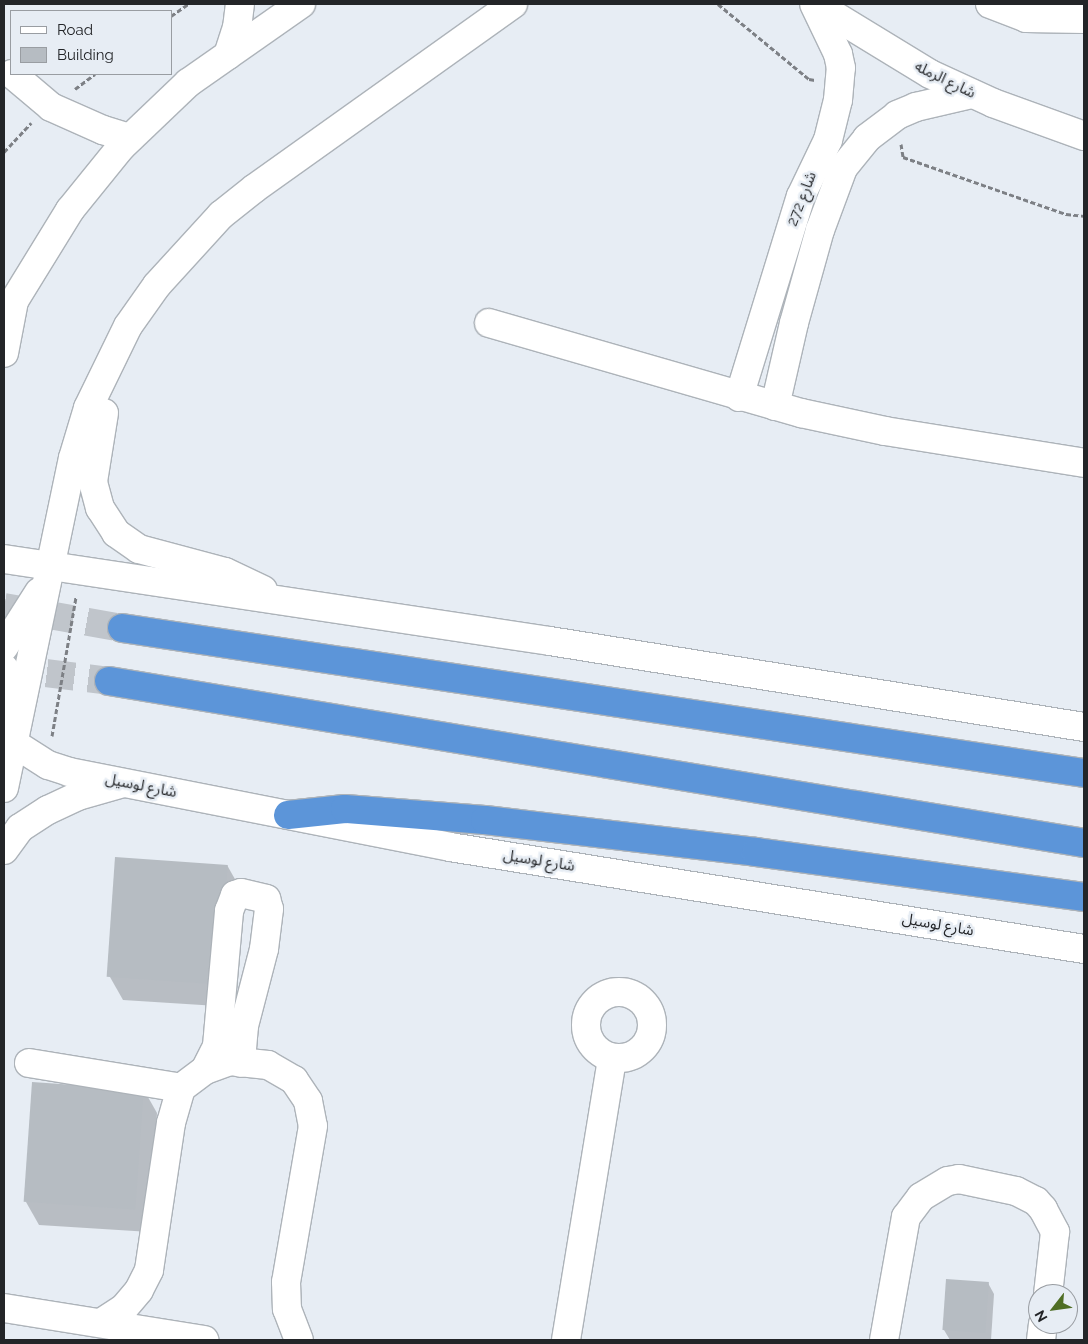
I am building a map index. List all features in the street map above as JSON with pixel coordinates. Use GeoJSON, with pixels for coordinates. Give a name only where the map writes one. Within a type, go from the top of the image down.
{"type":"FeatureCollection","features":[{"type":"Feature","properties":{"kind":"highway"},"geometry":{"type":"LineString","coordinates":[[122,628],[1084,773]]}},
{"type":"Feature","properties":{"kind":"highway"},"geometry":{"type":"LineString","coordinates":[[109,681],[1084,843]]}},
{"type":"Feature","properties":{"kind":"highway"},"geometry":{"type":"LineString","coordinates":[[288,815],[361,810],[514,823],[756,852],[1084,897]]}},
{"type":"Feature","properties":{"kind":"street"},"geometry":{"type":"LineString","coordinates":[[228,55],[237,28],[240,4]]}},
{"type":"Feature","properties":{"kind":"street"},"geometry":{"type":"LineString","coordinates":[[4,353],[9,306],[70,210],[130,138],[188,84],[301,4]]}},
{"type":"Feature","properties":{"kind":"street"},"geometry":{"type":"LineString","coordinates":[[8,741],[52,566],[76,450],[88,408],[128,326],[157,285],[221,215],[255,188],[513,4]]}},
{"type":"Feature","properties":{"kind":"street","name":"شارع 272"},"geometry":{"type":"LineString","coordinates":[[740,396],[801,196],[828,140],[840,82],[838,54],[815,4]]}},
{"type":"Feature","properties":{"kind":"street","name":"شارع الرمله"},"geometry":{"type":"LineString","coordinates":[[815,4],[869,39],[972,94],[1084,136]]}},
{"type":"Feature","properties":{"kind":"street"},"geometry":{"type":"LineString","coordinates":[[990,4],[1026,18],[1084,19]]}},
{"type":"Feature","properties":{"kind":"street"},"geometry":{"type":"LineString","coordinates":[[1076,4],[1084,7]]}},
{"type":"Feature","properties":{"kind":"street"},"geometry":{"type":"LineString","coordinates":[[14,75],[51,107],[94,127],[130,138]]}},
{"type":"Feature","properties":{"kind":"street","name":"شارع 272"},"geometry":{"type":"LineString","coordinates":[[775,406],[794,323],[834,188],[843,168],[867,138],[897,115],[916,107],[972,94]]}},
{"type":"Feature","properties":{"kind":"street"},"geometry":{"type":"LineString","coordinates":[[489,323],[775,406],[885,431],[1084,463]]}},
{"type":"Feature","properties":{"kind":"street"},"geometry":{"type":"LineString","coordinates":[[108,364],[108,383],[92,482],[106,521],[126,542],[139,549],[225,572],[251,583],[279,600]]}},
{"type":"Feature","properties":{"kind":"street"},"geometry":{"type":"LineString","coordinates":[[4,547],[31,551],[46,545],[58,534]]}},
{"type":"Feature","properties":{"kind":"street"},"geometry":{"type":"LineString","coordinates":[[4,559],[279,600],[1084,727]]}},
{"type":"Feature","properties":{"kind":"street"},"geometry":{"type":"LineString","coordinates":[[4,647],[52,566]]}},
{"type":"Feature","properties":{"kind":"street"},"geometry":{"type":"LineString","coordinates":[[4,668],[8,741],[4,788]]}},
{"type":"Feature","properties":{"kind":"street","name":"شارع لوسيل"},"geometry":{"type":"LineString","coordinates":[[8,741],[48,765],[127,783],[450,847],[1084,949]]}},
{"type":"Feature","properties":{"kind":"street"},"geometry":{"type":"LineString","coordinates":[[4,850],[20,828],[48,810],[78,796],[127,783]]}},
{"type":"Feature","properties":{"kind":"street"},"geometry":{"type":"LineString","coordinates":[[205,1070],[217,1046],[229,911],[234,895],[241,893],[258,895],[266,899],[269,909],[263,956],[244,1026],[241,1063]]}},
{"type":"Feature","properties":{"kind":"street"},"geometry":{"type":"LineString","coordinates":[[566,1340],[612,1058]]}},
{"type":"Feature","properties":{"kind":"street"},"geometry":{"type":"LineString","coordinates":[[101,1324],[124,1308],[139,1290],[149,1270],[171,1123],[181,1088],[205,1070],[230,1061],[268,1064],[294,1080],[308,1100],[313,1126],[286,1282],[287,1309],[299,1340]]}},
{"type":"Feature","properties":{"kind":"street"},"geometry":{"type":"LineString","coordinates":[[29,1062],[181,1088]]}},
{"type":"Feature","properties":{"kind":"street"},"geometry":{"type":"LineString","coordinates":[[884,1340],[906,1217],[921,1197],[948,1181],[960,1179],[1016,1191],[1036,1201],[1043,1209],[1055,1232],[1049,1284]]}},
{"type":"Feature","properties":{"kind":"street"},"geometry":{"type":"LineString","coordinates":[[4,1308],[204,1340]]}},
{"type":"Feature","properties":{"kind":"path"},"geometry":{"type":"LineString","coordinates":[[172,15],[188,4]]}},
{"type":"Feature","properties":{"kind":"path"},"geometry":{"type":"LineString","coordinates":[[718,4],[809,79],[840,82]]}},
{"type":"Feature","properties":{"kind":"path"},"geometry":{"type":"LineString","coordinates":[[897,115],[903,157],[1066,214],[1084,216]]}},
{"type":"Feature","properties":{"kind":"path"},"geometry":{"type":"LineString","coordinates":[[48,765],[80,571]]}},
{"type":"Feature","properties":{"kind":"building"},"geometry":{"type":"Polygon","coordinates":[[[115,857],[228,865],[219,985],[107,977],[115,857]]]}},
{"type":"Feature","properties":{"kind":"building"},"geometry":{"type":"Polygon","coordinates":[[[32,1082],[144,1090],[135,1210],[24,1202],[32,1082]]]}},
{"type":"Feature","properties":{"kind":"building"},"geometry":{"type":"Polygon","coordinates":[[[946,1279],[989,1282],[985,1333],[942,1330],[946,1279]]]}},
{"type":"Feature","properties":{"kind":"tunnel"},"geometry":{"type":"LineString","coordinates":[[4,607],[122,628]]}},
{"type":"Feature","properties":{"kind":"tunnel"},"geometry":{"type":"LineString","coordinates":[[5,668],[109,681]]}}]}
